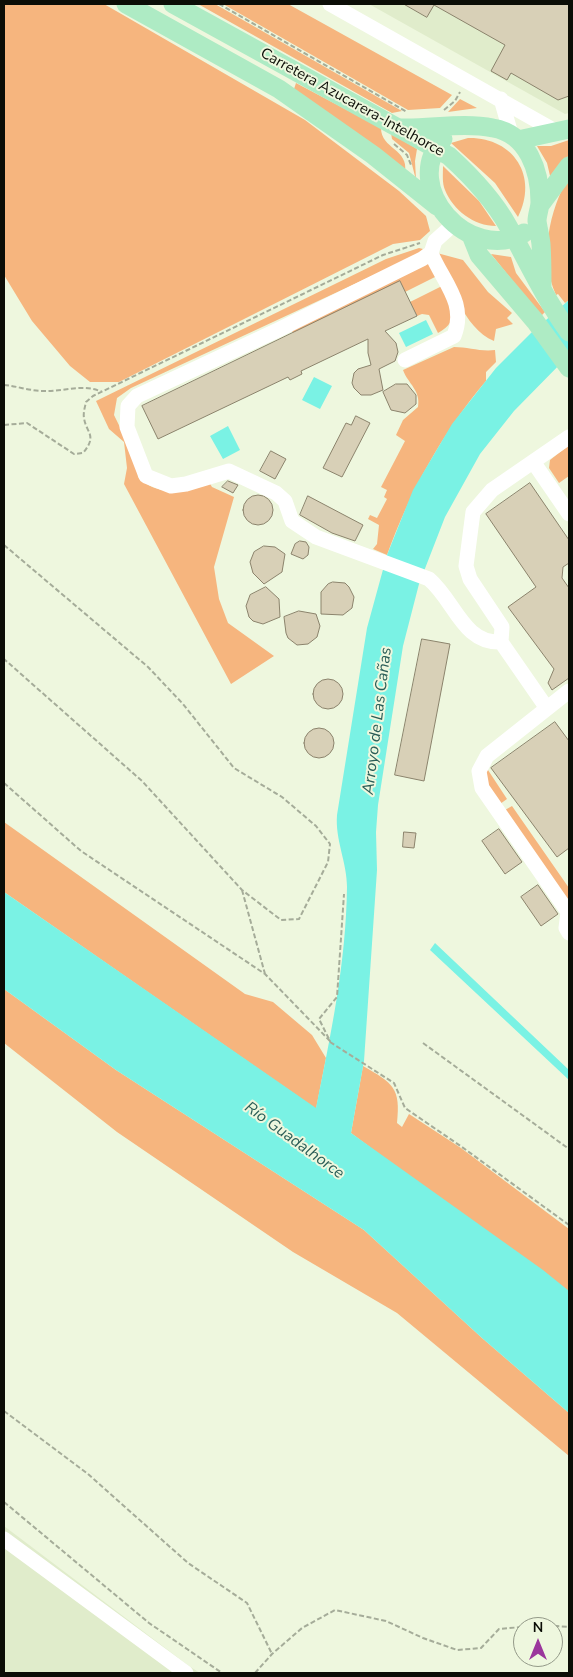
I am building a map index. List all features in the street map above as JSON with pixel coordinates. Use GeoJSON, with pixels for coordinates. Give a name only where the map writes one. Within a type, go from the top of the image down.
{"type":"FeatureCollection","features":[{"type":"Feature","properties":{"kind":"main road","name":"Carretera Azucarera-Intelhorce"},"geometry":{"type":"LineString","coordinates":[[126,4],[279,89],[373,155],[471,235]]}},
{"type":"Feature","properties":{"kind":"main road","name":"Carretera Azucarera-Intelhorce"},"geometry":{"type":"LineString","coordinates":[[173,4],[435,148],[454,161],[485,193],[508,225],[542,290],[569,332]]}},
{"type":"Feature","properties":{"kind":"main road"},"geometry":{"type":"LineString","coordinates":[[437,206],[430,184],[430,171],[435,148],[444,138],[474,126]]}},
{"type":"Feature","properties":{"kind":"main road"},"geometry":{"type":"LineString","coordinates":[[397,128],[474,126],[494,128],[514,137],[529,153],[539,184],[538,212],[542,290]]}},
{"type":"Feature","properties":{"kind":"main road"},"geometry":{"type":"LineString","coordinates":[[514,137],[563,131]]}},
{"type":"Feature","properties":{"kind":"main road"},"geometry":{"type":"LineString","coordinates":[[471,235],[488,241],[502,242],[514,239],[530,229],[538,212],[569,166]]}},
{"type":"Feature","properties":{"kind":"main road"},"geometry":{"type":"LineString","coordinates":[[471,235],[479,255],[535,321],[567,366]]}},
{"type":"Feature","properties":{"kind":"street"},"geometry":{"type":"LineString","coordinates":[[330,4],[466,80],[563,131]]}},
{"type":"Feature","properties":{"kind":"street"},"geometry":{"type":"LineString","coordinates":[[501,99],[514,137]]}},
{"type":"Feature","properties":{"kind":"street"},"geometry":{"type":"LineString","coordinates":[[455,223],[435,241],[431,253],[278,330],[137,396],[128,406],[126,415],[127,427],[146,476],[171,486],[186,484],[229,471],[276,493],[285,500],[292,521],[304,530],[380,562],[430,579],[442,590],[469,632],[487,643],[501,642]]}},
{"type":"Feature","properties":{"kind":"street"},"geometry":{"type":"LineString","coordinates":[[405,360],[454,336],[457,328],[458,303],[431,253]]}},
{"type":"Feature","properties":{"kind":"street"},"geometry":{"type":"LineString","coordinates":[[546,707],[501,642],[502,627],[470,579],[466,566],[473,512],[492,490],[534,463],[569,437]]}},
{"type":"Feature","properties":{"kind":"street"},"geometry":{"type":"LineString","coordinates":[[534,463],[569,514]]}},
{"type":"Feature","properties":{"kind":"street"},"geometry":{"type":"LineString","coordinates":[[569,691],[546,707],[487,756],[479,771],[482,788],[568,912],[566,928],[569,932]]}},
{"type":"Feature","properties":{"kind":"street"},"geometry":{"type":"LineString","coordinates":[[4,1538],[186,1673]]}},
{"type":"Feature","properties":{"kind":"path"},"geometry":{"type":"LineString","coordinates":[[219,4],[409,114]]}},
{"type":"Feature","properties":{"kind":"path"},"geometry":{"type":"LineString","coordinates":[[442,112],[454,101],[466,80]]}},
{"type":"Feature","properties":{"kind":"path"},"geometry":{"type":"LineString","coordinates":[[4,385],[42,391],[64,391],[79,387],[103,392]]}},
{"type":"Feature","properties":{"kind":"path"},"geometry":{"type":"LineString","coordinates":[[4,545],[148,667],[183,704],[234,768],[282,797],[316,826],[330,844],[328,862],[299,919],[281,920],[242,890],[142,781],[4,659]]}},
{"type":"Feature","properties":{"kind":"path"},"geometry":{"type":"LineString","coordinates":[[4,783],[81,851],[265,974],[330,1041],[394,1083],[405,1108],[569,1225]]}},
{"type":"Feature","properties":{"kind":"path"},"geometry":{"type":"LineString","coordinates":[[242,890],[265,974]]}},
{"type":"Feature","properties":{"kind":"path"},"geometry":{"type":"LineString","coordinates":[[330,1041],[319,1019],[337,997],[344,894]]}},
{"type":"Feature","properties":{"kind":"path"},"geometry":{"type":"LineString","coordinates":[[423,1043],[569,1149]]}},
{"type":"Feature","properties":{"kind":"path"},"geometry":{"type":"LineString","coordinates":[[4,1411],[88,1474],[188,1563],[246,1603],[272,1654]]}},
{"type":"Feature","properties":{"kind":"path"},"geometry":{"type":"LineString","coordinates":[[4,1502],[149,1623],[222,1673]]}},
{"type":"Feature","properties":{"kind":"path"},"geometry":{"type":"LineString","coordinates":[[255,1673],[272,1654],[302,1628],[335,1610],[386,1621],[422,1638],[457,1650],[481,1648],[499,1629],[544,1624],[569,1627]]}},
{"type":"Feature","properties":{"kind":"shaded area"},"geometry":{"type":"Polygon","coordinates":[[[4,4],[104,4],[305,120],[399,191],[426,216],[430,231],[420,240],[393,244],[119,382],[90,382],[70,366],[32,321],[4,275],[4,4]]]}},
{"type":"Feature","properties":{"kind":"shaded area"},"geometry":{"type":"Polygon","coordinates":[[[198,4],[215,4],[402,111],[392,113],[198,4]]]}},
{"type":"Feature","properties":{"kind":"shaded area"},"geometry":{"type":"Polygon","coordinates":[[[223,4],[288,4],[452,95],[440,108],[408,110],[223,4]]]}},
{"type":"Feature","properties":{"kind":"shaded area"},"geometry":{"type":"Polygon","coordinates":[[[369,4],[569,4],[569,113],[565,114],[369,4]]]}},
{"type":"Feature","properties":{"kind":"shaded area"},"geometry":{"type":"Polygon","coordinates":[[[296,83],[381,128],[385,141],[403,158],[405,172],[294,89],[296,83]]]}},
{"type":"Feature","properties":{"kind":"shaded area"},"geometry":{"type":"Polygon","coordinates":[[[460,99],[477,108],[448,112],[460,99]]]}},
{"type":"Feature","properties":{"kind":"shaded area"},"geometry":{"type":"Polygon","coordinates":[[[391,133],[417,149],[415,161],[416,180],[409,153],[392,139],[391,133]]]}},
{"type":"Feature","properties":{"kind":"shaded area"},"geometry":{"type":"Polygon","coordinates":[[[468,138],[484,139],[498,144],[518,162],[523,174],[525,187],[524,202],[518,217],[495,183],[451,143],[468,138]]]}},
{"type":"Feature","properties":{"kind":"shaded area"},"geometry":{"type":"Polygon","coordinates":[[[569,140],[569,155],[551,180],[547,163],[537,146],[551,146],[569,140]]]}},
{"type":"Feature","properties":{"kind":"shaded area"},"geometry":{"type":"Polygon","coordinates":[[[443,166],[479,201],[496,226],[472,220],[453,204],[444,187],[443,166]]]}},
{"type":"Feature","properties":{"kind":"shaded area"},"geometry":{"type":"Polygon","coordinates":[[[569,176],[569,300],[565,303],[558,294],[556,295],[548,265],[547,250],[556,204],[569,176]]]}},
{"type":"Feature","properties":{"kind":"shaded area"},"geometry":{"type":"Polygon","coordinates":[[[419,248],[423,249],[417,255],[131,388],[117,398],[114,415],[137,462],[138,477],[147,484],[163,490],[180,489],[209,482],[212,487],[234,497],[214,567],[219,599],[228,623],[274,656],[231,684],[124,484],[127,468],[124,442],[109,429],[96,401],[386,259],[419,248]]]}},
{"type":"Feature","properties":{"kind":"shaded area"},"geometry":{"type":"Polygon","coordinates":[[[437,253],[463,260],[488,292],[512,313],[507,318],[513,324],[496,329],[494,341],[483,335],[466,315],[437,253]]]}},
{"type":"Feature","properties":{"kind":"shaded area"},"geometry":{"type":"Polygon","coordinates":[[[491,254],[511,257],[516,273],[545,312],[541,316],[491,254]]]}},
{"type":"Feature","properties":{"kind":"shaded area"},"geometry":{"type":"Polygon","coordinates":[[[427,262],[437,276],[405,292],[293,333],[291,328],[427,262]]]}},
{"type":"Feature","properties":{"kind":"shaded area"},"geometry":{"type":"Polygon","coordinates":[[[442,286],[451,306],[452,317],[450,323],[438,333],[429,315],[422,314],[417,316],[410,302],[442,286]]]}},
{"type":"Feature","properties":{"kind":"shaded area"},"geometry":{"type":"Polygon","coordinates":[[[454,347],[495,350],[496,362],[486,372],[486,381],[441,442],[406,509],[387,555],[373,549],[377,544],[379,525],[368,519],[370,515],[377,518],[387,499],[384,497],[387,490],[381,487],[405,441],[396,435],[403,420],[418,407],[418,396],[403,370],[454,347]]]}},
{"type":"Feature","properties":{"kind":"shaded area"},"geometry":{"type":"Polygon","coordinates":[[[569,445],[569,476],[559,483],[549,468],[550,460],[569,445]]]}},
{"type":"Feature","properties":{"kind":"shaded area"},"geometry":{"type":"Polygon","coordinates":[[[486,767],[507,799],[500,804],[505,810],[512,806],[569,888],[569,905],[488,791],[486,767]]]}},
{"type":"Feature","properties":{"kind":"shaded area"},"geometry":{"type":"Polygon","coordinates":[[[4,822],[245,994],[273,1002],[312,1035],[326,1058],[316,1109],[4,892],[4,822]]]}},
{"type":"Feature","properties":{"kind":"shaded area"},"geometry":{"type":"Polygon","coordinates":[[[4,989],[116,1070],[364,1230],[482,1338],[569,1413],[569,1456],[397,1313],[293,1252],[117,1132],[4,1043],[4,989]]]}},
{"type":"Feature","properties":{"kind":"shaded area"},"geometry":{"type":"Polygon","coordinates":[[[363,1066],[382,1077],[393,1088],[398,1102],[397,1123],[402,1127],[409,1114],[461,1148],[569,1229],[569,1296],[351,1133],[363,1066]]]}},
{"type":"Feature","properties":{"kind":"shaded area"},"geometry":{"type":"Polygon","coordinates":[[[4,1526],[189,1666],[200,1673],[4,1673],[4,1526]]]}},
{"type":"Feature","properties":{"kind":"water"},"geometry":{"type":"Polygon","coordinates":[[[569,300],[569,355],[514,411],[480,454],[445,517],[419,584],[403,646],[378,805],[376,832],[377,870],[364,1061],[351,1133],[543,1270],[569,1291],[569,1413],[482,1338],[364,1230],[116,1070],[4,989],[4,892],[316,1108],[337,998],[344,943],[347,887],[337,815],[367,628],[387,555],[413,490],[452,424],[496,368],[531,333],[569,300]]]}},
{"type":"Feature","properties":{"kind":"water"},"geometry":{"type":"Polygon","coordinates":[[[426,320],[433,334],[406,347],[399,333],[426,320]]]}},
{"type":"Feature","properties":{"kind":"water"},"geometry":{"type":"Polygon","coordinates":[[[314,377],[332,386],[320,409],[302,400],[314,377]]]}},
{"type":"Feature","properties":{"kind":"water"},"geometry":{"type":"Polygon","coordinates":[[[228,426],[240,450],[223,459],[210,436],[228,426]]]}},
{"type":"Feature","properties":{"kind":"water"},"geometry":{"type":"Polygon","coordinates":[[[435,943],[569,1070],[569,1080],[430,950],[435,943]]]}},
{"type":"Feature","properties":{"kind":"building"},"geometry":{"type":"Polygon","coordinates":[[[404,4],[569,4],[569,96],[558,100],[511,73],[507,80],[491,71],[505,45],[434,5],[427,17],[404,4]]]}},
{"type":"Feature","properties":{"kind":"building"},"geometry":{"type":"Polygon","coordinates":[[[400,281],[417,316],[385,331],[396,343],[398,352],[395,361],[379,369],[383,390],[371,395],[361,395],[352,383],[354,373],[358,369],[371,365],[368,353],[368,339],[301,371],[302,374],[290,380],[288,377],[158,439],[142,406],[400,281]]]}},
{"type":"Feature","properties":{"kind":"building"},"geometry":{"type":"Polygon","coordinates":[[[396,384],[407,384],[416,395],[416,404],[405,413],[391,410],[383,392],[396,384]]]}},
{"type":"Feature","properties":{"kind":"building"},"geometry":{"type":"Polygon","coordinates":[[[356,416],[370,423],[342,477],[323,468],[346,423],[351,425],[356,416]]]}},
{"type":"Feature","properties":{"kind":"building"},"geometry":{"type":"Polygon","coordinates":[[[271,451],[286,459],[275,479],[260,471],[271,451]]]}},
{"type":"Feature","properties":{"kind":"building"},"geometry":{"type":"Polygon","coordinates":[[[228,481],[238,485],[233,493],[222,487],[228,481]]]}},
{"type":"Feature","properties":{"kind":"building"},"geometry":{"type":"Polygon","coordinates":[[[530,483],[569,540],[569,563],[563,567],[562,578],[569,588],[569,678],[552,690],[548,683],[554,669],[508,607],[536,587],[486,514],[530,483]]]}},
{"type":"Feature","properties":{"kind":"building"},"geometry":{"type":"Polygon","coordinates":[[[258,495],[269,499],[273,510],[269,521],[258,525],[247,521],[243,510],[247,499],[258,495]]]}},
{"type":"Feature","properties":{"kind":"building"},"geometry":{"type":"Polygon","coordinates":[[[308,496],[363,525],[355,541],[332,533],[300,515],[308,496]]]}},
{"type":"Feature","properties":{"kind":"building"},"geometry":{"type":"Polygon","coordinates":[[[300,541],[306,542],[309,547],[308,555],[303,559],[291,554],[295,544],[300,541]]]}},
{"type":"Feature","properties":{"kind":"building"},"geometry":{"type":"Polygon","coordinates":[[[264,546],[275,547],[285,554],[282,572],[264,584],[253,573],[250,562],[254,552],[264,546]]]}},
{"type":"Feature","properties":{"kind":"building"},"geometry":{"type":"Polygon","coordinates":[[[333,582],[345,583],[354,597],[352,608],[343,615],[321,614],[321,592],[328,584],[333,582]]]}},
{"type":"Feature","properties":{"kind":"building"},"geometry":{"type":"Polygon","coordinates":[[[266,587],[279,599],[280,617],[263,624],[253,621],[249,617],[246,606],[250,595],[266,587]]]}},
{"type":"Feature","properties":{"kind":"building"},"geometry":{"type":"Polygon","coordinates":[[[299,611],[316,614],[320,626],[317,637],[308,644],[297,645],[288,638],[286,633],[284,617],[299,611]]]}},
{"type":"Feature","properties":{"kind":"building"},"geometry":{"type":"Polygon","coordinates":[[[422,639],[450,644],[424,781],[395,775],[422,639]]]}},
{"type":"Feature","properties":{"kind":"building"},"geometry":{"type":"Polygon","coordinates":[[[328,679],[339,683],[343,694],[339,705],[328,709],[317,705],[313,694],[317,683],[328,679]]]}},
{"type":"Feature","properties":{"kind":"building"},"geometry":{"type":"Polygon","coordinates":[[[555,722],[569,741],[569,848],[557,857],[491,768],[555,722]]]}},
{"type":"Feature","properties":{"kind":"building"},"geometry":{"type":"Polygon","coordinates":[[[319,728],[330,732],[334,743],[330,754],[319,758],[308,754],[304,743],[308,732],[319,728]]]}},
{"type":"Feature","properties":{"kind":"building"},"geometry":{"type":"Polygon","coordinates":[[[499,829],[522,862],[505,874],[482,841],[499,829]]]}},
{"type":"Feature","properties":{"kind":"building"},"geometry":{"type":"Polygon","coordinates":[[[404,832],[416,833],[414,848],[403,847],[404,832]]]}},
{"type":"Feature","properties":{"kind":"building"},"geometry":{"type":"Polygon","coordinates":[[[538,885],[558,914],[541,926],[521,897],[538,885]]]}},
{"type":"Feature","properties":{"kind":"water label","name":"Arroyo de Las Cañas"},"geometry":{"type":"Point","coordinates":[378,721]}},
{"type":"Feature","properties":{"kind":"water label","name":"Río Guadalhorce"},"geometry":{"type":"Point","coordinates":[294,1141]}}]}
